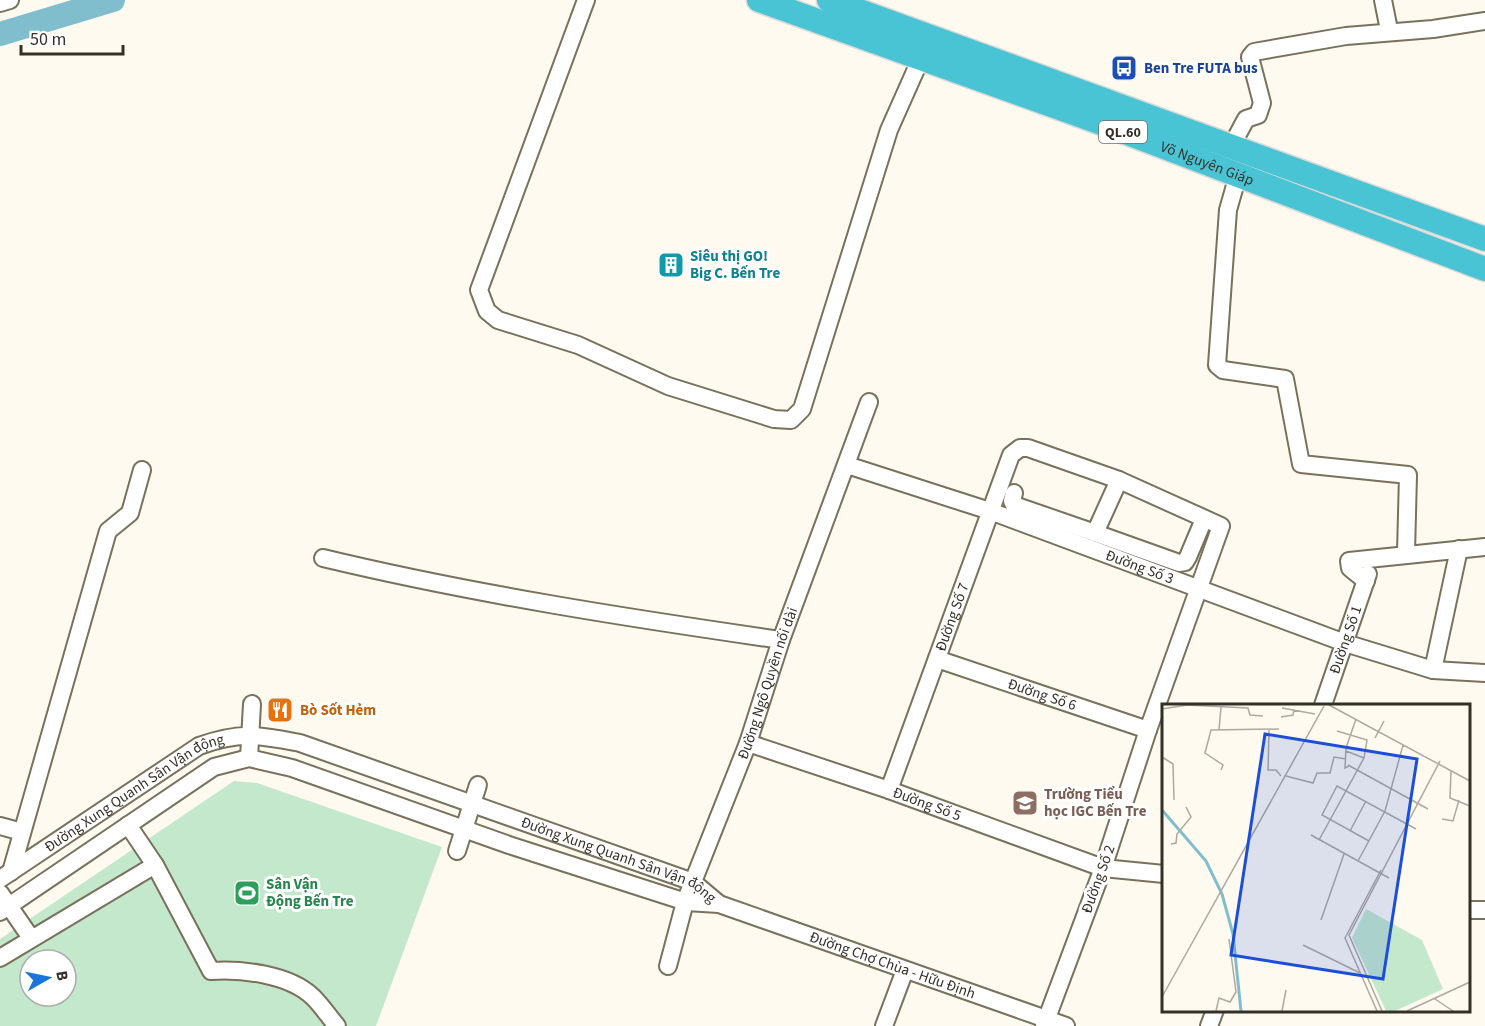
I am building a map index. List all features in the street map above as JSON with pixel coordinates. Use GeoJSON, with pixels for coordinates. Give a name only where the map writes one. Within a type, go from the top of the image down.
{"type":"FeatureCollection","features":[{"type":"Feature","properties":{"kind":"highway","name":"Võ Nguyên Giáp"},"geometry":{"type":"LineString","coordinates":[[759,0],[921,58],[1099,111],[1231,147],[1485,239]]}},
{"type":"Feature","properties":{"kind":"highway","name":"Võ Nguyên Giáp"},"geometry":{"type":"LineString","coordinates":[[829,0],[1099,111],[1238,175],[1485,269]]}},
{"type":"Feature","properties":{"kind":"street"},"geometry":{"type":"LineString","coordinates":[[0,3],[10,0]]}},
{"type":"Feature","properties":{"kind":"street"},"geometry":{"type":"LineString","coordinates":[[586,0],[479,290],[487,311],[498,320],[578,345],[668,386],[774,419],[791,420],[802,409],[889,130],[921,58]]}},
{"type":"Feature","properties":{"kind":"street"},"geometry":{"type":"LineString","coordinates":[[1383,0],[1389,30]]}},
{"type":"Feature","properties":{"kind":"street"},"geometry":{"type":"LineString","coordinates":[[1231,147],[1246,119],[1258,115],[1261,109],[1262,103],[1250,57],[1254,52],[1389,30],[1433,29],[1485,21]]}},
{"type":"Feature","properties":{"kind":"street"},"geometry":{"type":"LineString","coordinates":[[1238,175],[1227,210],[1217,366],[1223,370],[1285,379],[1301,464],[1408,475],[1406,553],[1485,547]]}},
{"type":"Feature","properties":{"kind":"street","name":"Đường Ngô Quyền nối dài"},"geometry":{"type":"LineString","coordinates":[[668,966],[693,882],[748,743],[781,640],[869,402]]}},
{"type":"Feature","properties":{"kind":"street","name":"Đường Số 7"},"geometry":{"type":"LineString","coordinates":[[889,790],[1011,455],[1020,448],[1028,448],[1119,480]]}},
{"type":"Feature","properties":{"kind":"street","name":"Đường Số 3"},"geometry":{"type":"LineString","coordinates":[[846,465],[990,511],[1345,643],[1433,670],[1485,673]]}},
{"type":"Feature","properties":{"kind":"street"},"geometry":{"type":"LineString","coordinates":[[6,876],[22,832],[108,531],[130,513],[142,470]]}},
{"type":"Feature","properties":{"kind":"street"},"geometry":{"type":"LineString","coordinates":[[1014,493],[1012,501],[1014,505],[1179,563],[1185,562],[1188,557],[1204,519],[1119,480],[1095,533]]}},
{"type":"Feature","properties":{"kind":"street","name":"Đường Số 2"},"geometry":{"type":"LineString","coordinates":[[1045,1023],[1103,868],[1148,730],[1221,526],[1204,519]]}},
{"type":"Feature","properties":{"kind":"street"},"geometry":{"type":"LineString","coordinates":[[1433,670],[1459,549]]}},
{"type":"Feature","properties":{"kind":"street","name":"Đường Số 1"},"geometry":{"type":"LineString","coordinates":[[1323,704],[1367,577],[1350,568],[1349,561],[1406,553]]}},
{"type":"Feature","properties":{"kind":"street"},"geometry":{"type":"LineString","coordinates":[[323,558],[400,577],[684,626],[781,640]]}},
{"type":"Feature","properties":{"kind":"street","name":"Đường Số 6"},"geometry":{"type":"LineString","coordinates":[[937,659],[1148,730]]}},
{"type":"Feature","properties":{"kind":"street"},"geometry":{"type":"LineString","coordinates":[[249,758],[252,704]]}},
{"type":"Feature","properties":{"kind":"street","name":"Đường Xung Quanh Sân Vận động"},"geometry":{"type":"LineString","coordinates":[[6,876],[199,746],[227,736],[250,734],[300,743],[471,806],[693,882],[719,904]]}},
{"type":"Feature","properties":{"kind":"street","name":"Đường Số 5"},"geometry":{"type":"LineString","coordinates":[[748,743],[889,790],[1103,868],[1162,874]]}},
{"type":"Feature","properties":{"kind":"street","name":"Đường Xung Quanh Sân Vận động"},"geometry":{"type":"LineString","coordinates":[[3,903],[128,825],[214,767],[249,758],[292,768],[464,829],[686,902],[719,904]]}},
{"type":"Feature","properties":{"kind":"street"},"geometry":{"type":"LineString","coordinates":[[457,851],[478,785]]}},
{"type":"Feature","properties":{"kind":"street"},"geometry":{"type":"LineString","coordinates":[[128,825],[155,865],[211,972],[228,970],[270,974],[312,995],[337,1026]]}},
{"type":"Feature","properties":{"kind":"street"},"geometry":{"type":"LineString","coordinates":[[0,826],[22,832]]}},
{"type":"Feature","properties":{"kind":"street"},"geometry":{"type":"LineString","coordinates":[[0,958],[155,865]]}},
{"type":"Feature","properties":{"kind":"street"},"geometry":{"type":"LineString","coordinates":[[3,903],[31,938]]}},
{"type":"Feature","properties":{"kind":"street","name":"Đường Chợ Chùa - Hữu Định"},"geometry":{"type":"LineString","coordinates":[[719,904],[1045,1023],[1066,1026]]}},
{"type":"Feature","properties":{"kind":"street"},"geometry":{"type":"LineString","coordinates":[[884,1026],[905,970]]}},
{"type":"Feature","properties":{"kind":"street"},"geometry":{"type":"LineString","coordinates":[[1209,1026],[1215,1011]]}},
{"type":"Feature","properties":{"kind":"green space","name":"Sân Vận Động Bến Tre"},"geometry":{"type":"Polygon","coordinates":[[[234,781],[257,783],[442,847],[376,1026],[0,1026],[0,939],[234,781]]]}},
{"type":"Feature","properties":{"kind":"waterway"},"geometry":{"type":"LineString","coordinates":[[0,34],[113,0]]}},
{"type":"Feature","properties":{"kind":"place","name":"Ben Tre FUTA bus"},"geometry":{"type":"Point","coordinates":[1124,68]}},
{"type":"Feature","properties":{"kind":"place","name":"Siêu thị GO! Big C. Bến Tre"},"geometry":{"type":"Point","coordinates":[671,265]}},
{"type":"Feature","properties":{"kind":"place","name":"Bò Sốt Hẻm"},"geometry":{"type":"Point","coordinates":[280,710]}},
{"type":"Feature","properties":{"kind":"place","name":"Trường Tiểu học IGC Bến Tre"},"geometry":{"type":"Point","coordinates":[1025,803]}},
{"type":"Feature","properties":{"kind":"place","name":"Sân Vận Động Bến Tre"},"geometry":{"type":"Point","coordinates":[247,893]}}]}
